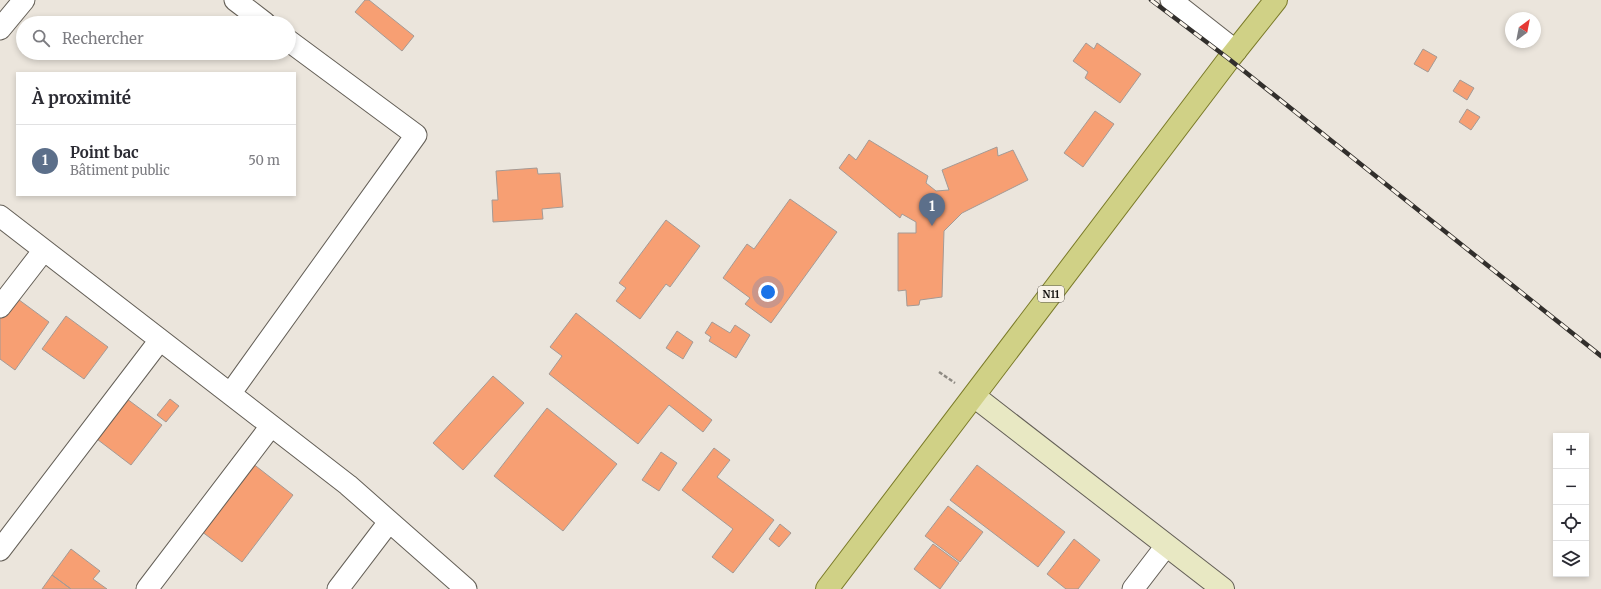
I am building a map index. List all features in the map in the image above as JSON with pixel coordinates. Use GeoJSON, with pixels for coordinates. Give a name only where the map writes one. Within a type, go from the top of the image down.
{"type":"FeatureCollection","features":[{"type":"Feature","properties":{"kind":"main road","name":"N11"},"geometry":{"type":"LineString","coordinates":[[827,589],[1276,0]]}},
{"type":"Feature","properties":{"kind":"main road"},"geometry":{"type":"LineString","coordinates":[[974,396],[1223,589]]}},
{"type":"Feature","properties":{"kind":"street"},"geometry":{"type":"LineString","coordinates":[[0,29],[24,0]]}},
{"type":"Feature","properties":{"kind":"street"},"geometry":{"type":"LineString","coordinates":[[234,0],[256,16]]}},
{"type":"Feature","properties":{"kind":"street"},"geometry":{"type":"LineString","coordinates":[[1171,0],[1236,51]]}},
{"type":"Feature","properties":{"kind":"street"},"geometry":{"type":"LineString","coordinates":[[230,394],[416,135],[296,46]]}},
{"type":"Feature","properties":{"kind":"street"},"geometry":{"type":"LineString","coordinates":[[0,216],[348,485],[466,589]]}},
{"type":"Feature","properties":{"kind":"street"},"geometry":{"type":"LineString","coordinates":[[0,307],[44,250]]}},
{"type":"Feature","properties":{"kind":"street"},"geometry":{"type":"LineString","coordinates":[[0,550],[160,340]]}},
{"type":"Feature","properties":{"kind":"street"},"geometry":{"type":"LineString","coordinates":[[147,589],[271,426]]}},
{"type":"Feature","properties":{"kind":"street"},"geometry":{"type":"LineString","coordinates":[[338,589],[389,522]]}},
{"type":"Feature","properties":{"kind":"street"},"geometry":{"type":"LineString","coordinates":[[1133,589],[1166,546]]}},
{"type":"Feature","properties":{"kind":"building"},"geometry":{"type":"Polygon","coordinates":[[[365,0],[369,0],[414,36],[402,51],[355,12],[365,0]]]}},
{"type":"Feature","properties":{"kind":"building"},"geometry":{"type":"Polygon","coordinates":[[[1086,43],[1094,49],[1097,43],[1141,74],[1120,103],[1085,78],[1088,72],[1073,61],[1086,43]]]}},
{"type":"Feature","properties":{"kind":"building"},"geometry":{"type":"Polygon","coordinates":[[[1423,49],[1437,57],[1428,72],[1414,64],[1423,49]]]}},
{"type":"Feature","properties":{"kind":"building"},"geometry":{"type":"Polygon","coordinates":[[[1460,80],[1474,88],[1467,100],[1453,91],[1460,80]]]}},
{"type":"Feature","properties":{"kind":"building"},"geometry":{"type":"Polygon","coordinates":[[[1467,109],[1480,117],[1471,130],[1459,122],[1467,109]]]}},
{"type":"Feature","properties":{"kind":"building"},"geometry":{"type":"Polygon","coordinates":[[[1095,111],[1114,124],[1083,167],[1064,153],[1095,111]]]}},
{"type":"Feature","properties":{"kind":"building"},"geometry":{"type":"Polygon","coordinates":[[[869,140],[928,176],[926,183],[936,191],[949,190],[942,170],[997,147],[998,156],[1013,150],[1028,180],[962,213],[944,231],[942,297],[920,300],[919,305],[907,306],[906,290],[898,291],[898,233],[916,233],[916,222],[902,214],[900,218],[839,168],[849,154],[856,160],[869,140]]]}},
{"type":"Feature","properties":{"kind":"building"},"geometry":{"type":"Polygon","coordinates":[[[537,168],[538,174],[560,173],[563,207],[542,209],[543,219],[493,222],[492,200],[498,200],[496,171],[537,168]]]}},
{"type":"Feature","properties":{"kind":"building"},"geometry":{"type":"Polygon","coordinates":[[[790,199],[837,232],[771,323],[745,304],[750,298],[723,278],[747,244],[754,249],[790,199]]]}},
{"type":"Feature","properties":{"kind":"building"},"geometry":{"type":"Polygon","coordinates":[[[666,220],[700,246],[670,287],[666,284],[640,319],[616,301],[626,288],[619,283],[666,220]]]}},
{"type":"Feature","properties":{"kind":"building"},"geometry":{"type":"Polygon","coordinates":[[[7,291],[49,322],[15,370],[0,359],[0,301],[7,291]]]}},
{"type":"Feature","properties":{"kind":"building"},"geometry":{"type":"Polygon","coordinates":[[[576,313],[712,420],[703,432],[669,405],[638,444],[549,374],[562,356],[550,347],[576,313]]]}},
{"type":"Feature","properties":{"kind":"building"},"geometry":{"type":"Polygon","coordinates":[[[66,316],[108,347],[84,379],[42,349],[66,316]]]}},
{"type":"Feature","properties":{"kind":"building"},"geometry":{"type":"Polygon","coordinates":[[[712,322],[730,333],[735,325],[750,335],[736,358],[709,341],[711,337],[705,333],[712,322]]]}},
{"type":"Feature","properties":{"kind":"building"},"geometry":{"type":"Polygon","coordinates":[[[677,331],[693,342],[683,359],[666,348],[677,331]]]}},
{"type":"Feature","properties":{"kind":"building"},"geometry":{"type":"Polygon","coordinates":[[[493,376],[524,403],[463,470],[433,443],[493,376]]]}},
{"type":"Feature","properties":{"kind":"building"},"geometry":{"type":"Polygon","coordinates":[[[119,393],[162,425],[131,465],[89,433],[119,393]]]}},
{"type":"Feature","properties":{"kind":"building"},"geometry":{"type":"Polygon","coordinates":[[[170,399],[179,406],[166,422],[157,415],[170,399]]]}},
{"type":"Feature","properties":{"kind":"building"},"geometry":{"type":"Polygon","coordinates":[[[547,408],[617,464],[563,531],[494,476],[547,408]]]}},
{"type":"Feature","properties":{"kind":"building"},"geometry":{"type":"Polygon","coordinates":[[[714,448],[730,460],[717,477],[774,520],[733,573],[712,557],[733,529],[682,490],[714,448]]]}},
{"type":"Feature","properties":{"kind":"building"},"geometry":{"type":"Polygon","coordinates":[[[661,452],[677,463],[659,491],[642,480],[661,452]]]}},
{"type":"Feature","properties":{"kind":"building"},"geometry":{"type":"Polygon","coordinates":[[[252,463],[293,495],[242,562],[201,531],[252,463]]]}},
{"type":"Feature","properties":{"kind":"building"},"geometry":{"type":"Polygon","coordinates":[[[977,465],[1065,532],[1038,567],[950,500],[977,465]]]}},
{"type":"Feature","properties":{"kind":"building"},"geometry":{"type":"Polygon","coordinates":[[[948,506],[983,532],[960,562],[925,536],[948,506]]]}},
{"type":"Feature","properties":{"kind":"building"},"geometry":{"type":"Polygon","coordinates":[[[780,524],[791,533],[779,547],[769,539],[780,524]]]}},
{"type":"Feature","properties":{"kind":"building"},"geometry":{"type":"Polygon","coordinates":[[[1074,539],[1100,560],[1078,589],[1066,589],[1047,574],[1074,539]]]}},
{"type":"Feature","properties":{"kind":"building"},"geometry":{"type":"Polygon","coordinates":[[[933,544],[959,563],[940,589],[914,569],[933,544]]]}},
{"type":"Feature","properties":{"kind":"building"},"geometry":{"type":"Polygon","coordinates":[[[71,549],[100,571],[93,579],[107,589],[71,589],[52,575],[71,549]]]}},
{"type":"Feature","properties":{"kind":"building"},"geometry":{"type":"Polygon","coordinates":[[[52,575],[71,589],[42,589],[52,575]]]}},
{"type":"Feature","properties":{"kind":"railway"},"geometry":{"type":"LineString","coordinates":[[1151,0],[1229,59],[1601,356]]}},
{"type":"Feature","properties":{"kind":"place","name":"Point bac"},"geometry":{"type":"Point","coordinates":[932,226]}}]}
